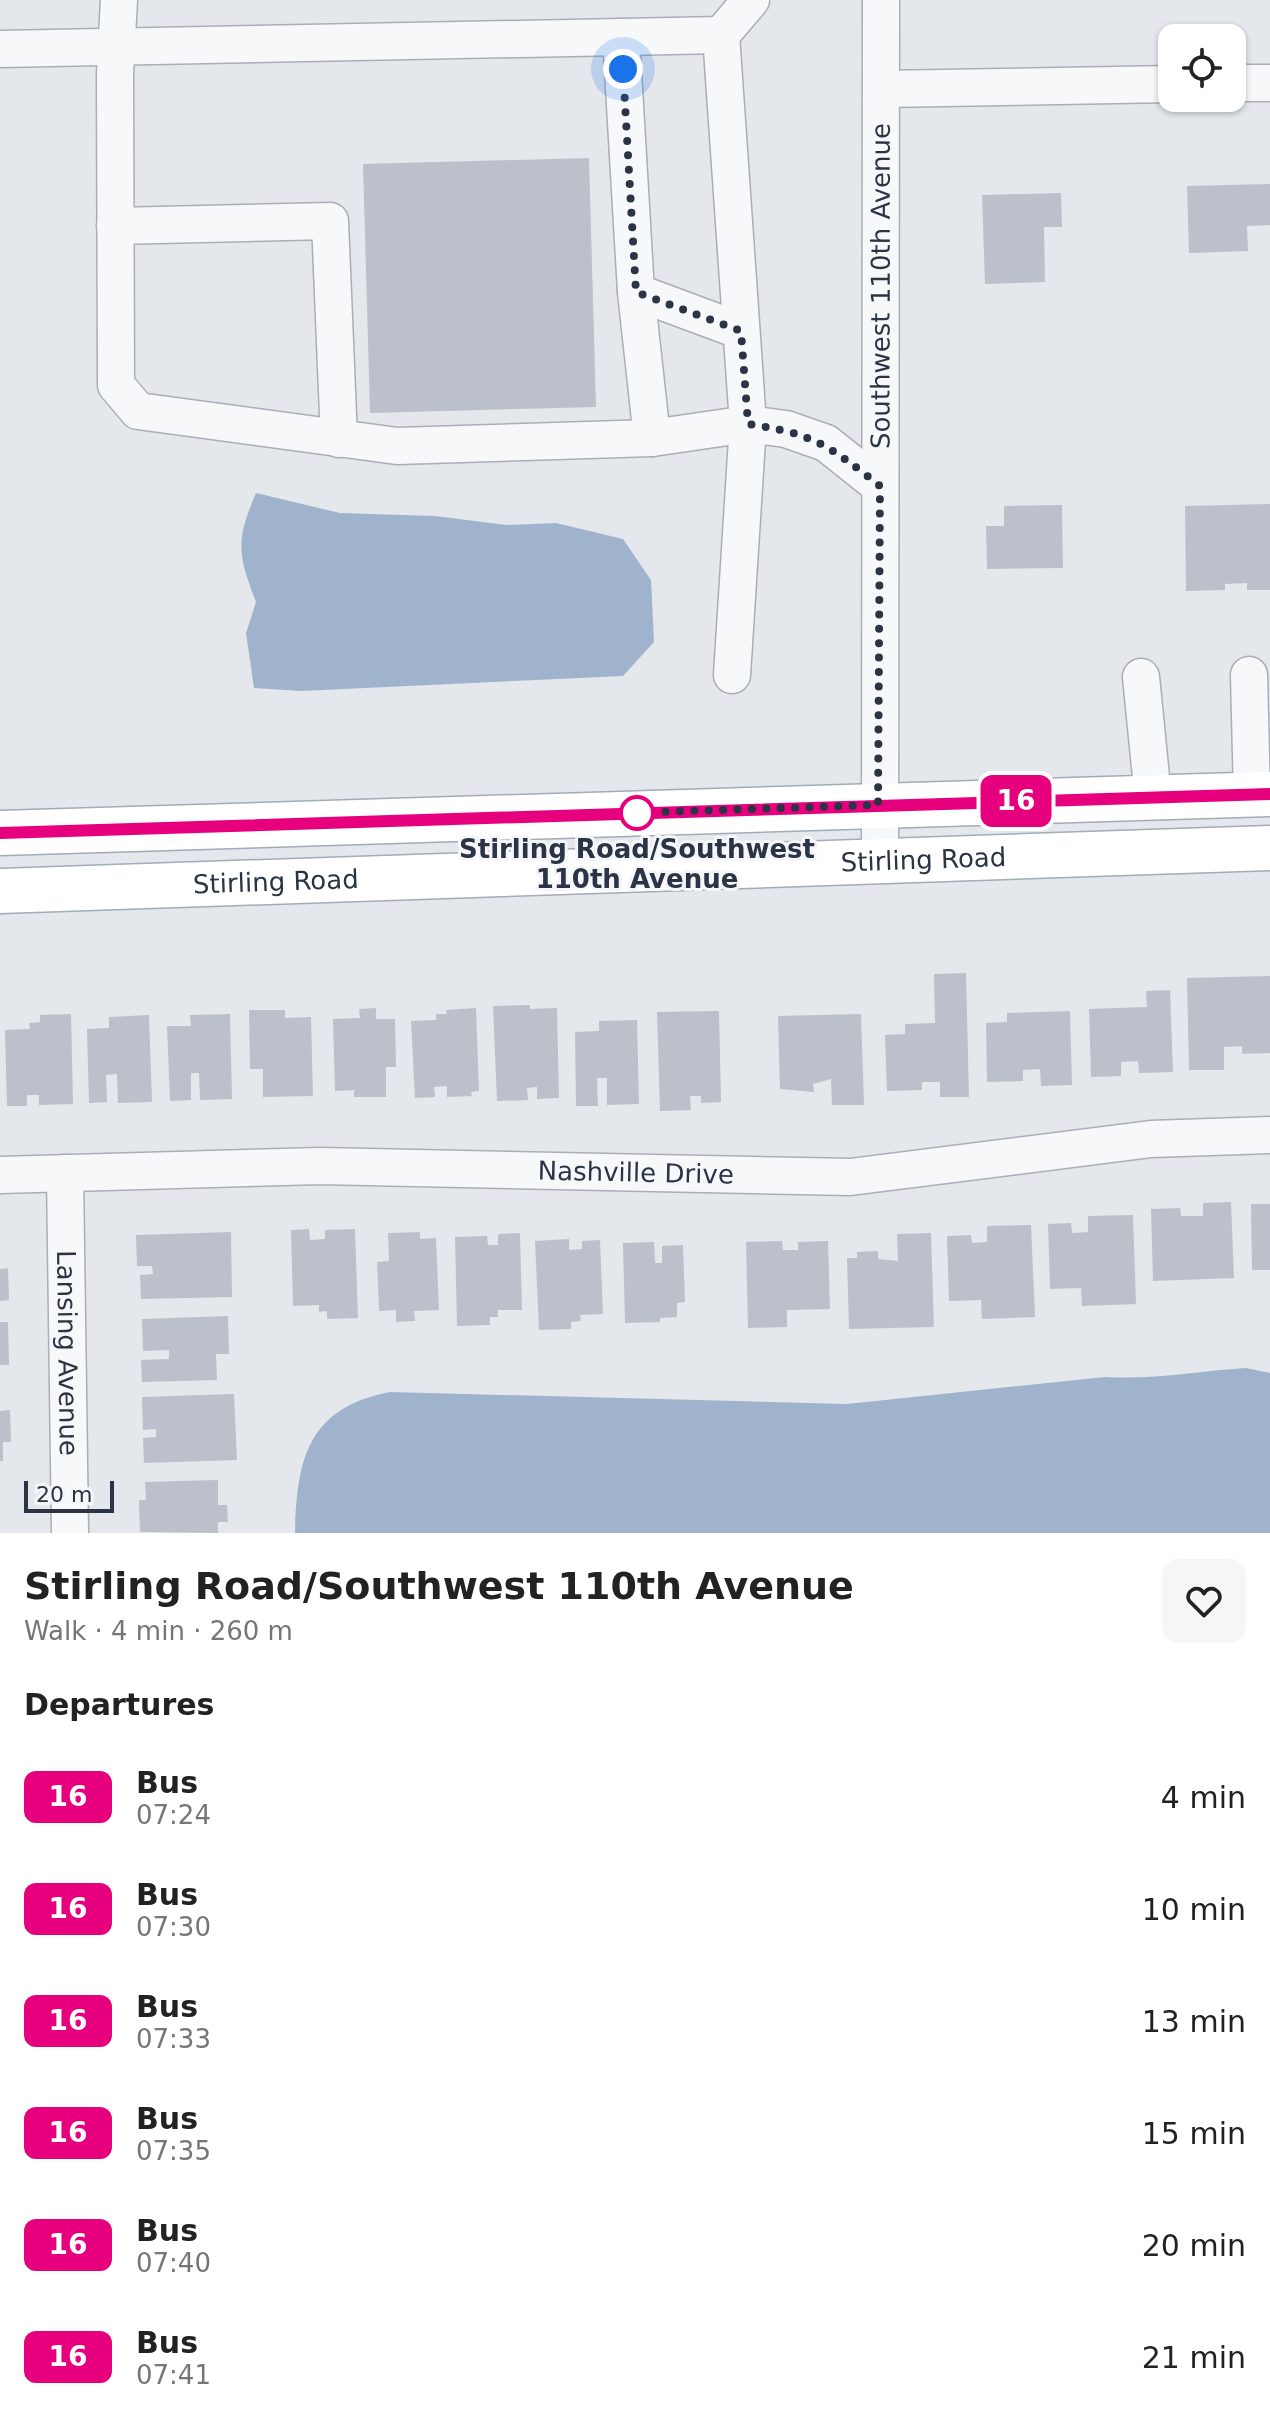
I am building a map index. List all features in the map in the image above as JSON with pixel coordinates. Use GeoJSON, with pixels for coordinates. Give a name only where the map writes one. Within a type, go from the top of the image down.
{"type":"FeatureCollection","features":[{"type":"Feature","properties":{"kind":"main road","name":"Stirling Road"},"geometry":{"type":"LineString","coordinates":[[0,833],[1261,794]]}},
{"type":"Feature","properties":{"kind":"main road","name":"Stirling Road"},"geometry":{"type":"LineString","coordinates":[[0,891],[1270,848]]}},
{"type":"Feature","properties":{"kind":"street"},"geometry":{"type":"LineString","coordinates":[[119,0],[116,385],[138,411],[397,446],[652,438],[748,424],[786,429],[826,443],[880,486]]}},
{"type":"Feature","properties":{"kind":"street"},"geometry":{"type":"LineString","coordinates":[[732,675],[748,424],[721,35],[751,0]]}},
{"type":"Feature","properties":{"kind":"street","name":"Southwest 110th Avenue"},"geometry":{"type":"LineString","coordinates":[[880,860],[881,0]]}},
{"type":"Feature","properties":{"kind":"street"},"geometry":{"type":"LineString","coordinates":[[0,49],[721,35]]}},
{"type":"Feature","properties":{"kind":"street"},"geometry":{"type":"LineString","coordinates":[[621,37],[636,292],[652,438]]}},
{"type":"Feature","properties":{"kind":"street"},"geometry":{"type":"LineString","coordinates":[[1246,83],[1270,83]]}},
{"type":"Feature","properties":{"kind":"street"},"geometry":{"type":"LineString","coordinates":[[882,89],[1158,84]]}},
{"type":"Feature","properties":{"kind":"street"},"geometry":{"type":"LineString","coordinates":[[115,226],[330,221],[339,439]]}},
{"type":"Feature","properties":{"kind":"street"},"geometry":{"type":"LineString","coordinates":[[636,292],[741,331]]}},
{"type":"Feature","properties":{"kind":"street"},"geometry":{"type":"LineString","coordinates":[[1249,675],[1261,794]]}},
{"type":"Feature","properties":{"kind":"street"},"geometry":{"type":"LineString","coordinates":[[1141,677],[1153,797]]}},
{"type":"Feature","properties":{"kind":"street","name":"Nashville Drive"},"geometry":{"type":"LineString","coordinates":[[0,1175],[320,1166],[850,1177],[1151,1139],[1270,1135]]}},
{"type":"Feature","properties":{"kind":"street","name":"Lansing Avenue"},"geometry":{"type":"LineString","coordinates":[[65,1173],[70,1533]]}},
{"type":"Feature","properties":{"kind":"water"},"geometry":{"type":"Polygon","coordinates":[[[256,493],[340,513],[435,516],[506,525],[556,523],[623,539],[651,580],[654,642],[623,676],[301,691],[254,688],[246,633],[256,602],[245,571],[241,547],[245,523],[256,493]]]}},
{"type":"Feature","properties":{"kind":"water"},"geometry":{"type":"Polygon","coordinates":[[[1246,1368],[1270,1373],[1270,1533],[295,1533],[299,1482],[312,1440],[324,1424],[341,1410],[390,1392],[847,1404],[1105,1377],[1246,1368]]]}},
{"type":"Feature","properties":{"kind":"building"},"geometry":{"type":"Polygon","coordinates":[[[589,158],[596,407],[370,413],[363,164],[589,158]]]}},
{"type":"Feature","properties":{"kind":"building"},"geometry":{"type":"Polygon","coordinates":[[[1270,184],[1270,225],[1247,226],[1248,251],[1189,253],[1187,186],[1270,184]]]}},
{"type":"Feature","properties":{"kind":"building"},"geometry":{"type":"Polygon","coordinates":[[[1061,193],[1062,227],[1044,227],[1045,282],[985,284],[982,195],[1061,193]]]}},
{"type":"Feature","properties":{"kind":"building"},"geometry":{"type":"Polygon","coordinates":[[[1270,504],[1270,590],[1247,590],[1247,583],[1225,584],[1225,590],[1186,591],[1185,506],[1270,504]]]}},
{"type":"Feature","properties":{"kind":"building"},"geometry":{"type":"Polygon","coordinates":[[[1062,505],[1063,568],[987,569],[986,526],[1004,526],[1004,506],[1062,505]]]}},
{"type":"Feature","properties":{"kind":"building"},"geometry":{"type":"Polygon","coordinates":[[[966,973],[969,1097],[940,1097],[940,1082],[922,1082],[922,1090],[887,1091],[885,1035],[905,1034],[905,1024],[935,1023],[934,974],[966,973]]]}},
{"type":"Feature","properties":{"kind":"building"},"geometry":{"type":"Polygon","coordinates":[[[1270,976],[1270,1053],[1242,1054],[1242,1046],[1224,1047],[1224,1070],[1189,1070],[1187,978],[1270,976]]]}},
{"type":"Feature","properties":{"kind":"building"},"geometry":{"type":"Polygon","coordinates":[[[1170,990],[1173,1072],[1139,1073],[1138,1061],[1121,1062],[1121,1076],[1091,1077],[1089,1009],[1147,1007],[1146,991],[1170,990]]]}},
{"type":"Feature","properties":{"kind":"building"},"geometry":{"type":"Polygon","coordinates":[[[530,1005],[530,1009],[557,1008],[559,1098],[537,1099],[537,1087],[527,1088],[528,1100],[497,1101],[493,1006],[530,1005]]]}},
{"type":"Feature","properties":{"kind":"building"},"geometry":{"type":"Polygon","coordinates":[[[376,1008],[376,1019],[395,1019],[396,1067],[386,1067],[386,1097],[354,1097],[354,1090],[335,1091],[333,1019],[360,1018],[359,1009],[376,1008]]]}},
{"type":"Feature","properties":{"kind":"building"},"geometry":{"type":"Polygon","coordinates":[[[476,1008],[479,1091],[471,1092],[472,1096],[447,1097],[447,1086],[434,1087],[435,1097],[415,1098],[411,1021],[436,1020],[436,1014],[447,1014],[446,1010],[476,1008]]]}},
{"type":"Feature","properties":{"kind":"building"},"geometry":{"type":"Polygon","coordinates":[[[249,1010],[285,1010],[285,1018],[311,1017],[313,1096],[263,1097],[263,1069],[250,1069],[249,1010]]]}},
{"type":"Feature","properties":{"kind":"building"},"geometry":{"type":"Polygon","coordinates":[[[719,1011],[721,1102],[701,1103],[701,1096],[690,1096],[691,1110],[660,1111],[657,1012],[719,1011]]]}},
{"type":"Feature","properties":{"kind":"building"},"geometry":{"type":"Polygon","coordinates":[[[1070,1011],[1072,1085],[1041,1086],[1040,1069],[1023,1070],[1023,1081],[987,1082],[986,1023],[1007,1022],[1007,1013],[1070,1011]]]}},
{"type":"Feature","properties":{"kind":"building"},"geometry":{"type":"Polygon","coordinates":[[[71,1014],[73,1104],[39,1105],[39,1095],[27,1095],[27,1106],[7,1106],[5,1030],[30,1029],[29,1023],[40,1022],[40,1015],[71,1014]]]}},
{"type":"Feature","properties":{"kind":"building"},"geometry":{"type":"Polygon","coordinates":[[[230,1014],[232,1099],[200,1100],[199,1073],[191,1073],[191,1100],[170,1101],[167,1026],[191,1026],[190,1015],[230,1014]]]}},
{"type":"Feature","properties":{"kind":"building"},"geometry":{"type":"Polygon","coordinates":[[[861,1014],[864,1105],[832,1105],[831,1079],[813,1084],[814,1092],[780,1089],[778,1016],[861,1014]]]}},
{"type":"Feature","properties":{"kind":"building"},"geometry":{"type":"Polygon","coordinates":[[[149,1015],[152,1102],[118,1103],[117,1074],[106,1075],[107,1102],[89,1103],[87,1029],[109,1028],[109,1017],[149,1015]]]}},
{"type":"Feature","properties":{"kind":"building"},"geometry":{"type":"Polygon","coordinates":[[[637,1020],[639,1104],[607,1105],[607,1078],[597,1078],[598,1106],[576,1106],[575,1032],[599,1031],[599,1021],[637,1020]]]}},
{"type":"Feature","properties":{"kind":"building"},"geometry":{"type":"Polygon","coordinates":[[[1231,1202],[1234,1278],[1153,1281],[1151,1209],[1180,1208],[1181,1216],[1203,1216],[1203,1203],[1231,1202]]]}},
{"type":"Feature","properties":{"kind":"building"},"geometry":{"type":"Polygon","coordinates":[[[1251,1204],[1270,1204],[1270,1270],[1252,1270],[1251,1204]]]}},
{"type":"Feature","properties":{"kind":"building"},"geometry":{"type":"Polygon","coordinates":[[[1133,1215],[1136,1304],[1082,1306],[1081,1288],[1050,1289],[1048,1224],[1071,1223],[1072,1233],[1088,1232],[1088,1216],[1133,1215]]]}},
{"type":"Feature","properties":{"kind":"building"},"geometry":{"type":"Polygon","coordinates":[[[1031,1225],[1035,1317],[982,1319],[981,1300],[949,1301],[947,1236],[971,1235],[972,1243],[987,1242],[987,1226],[1031,1225]]]}},
{"type":"Feature","properties":{"kind":"building"},"geometry":{"type":"Polygon","coordinates":[[[309,1229],[310,1240],[325,1239],[325,1230],[355,1229],[358,1318],[327,1319],[327,1311],[319,1312],[319,1305],[293,1306],[291,1230],[309,1229]]]}},
{"type":"Feature","properties":{"kind":"building"},"geometry":{"type":"Polygon","coordinates":[[[231,1232],[232,1297],[141,1299],[140,1275],[153,1274],[152,1266],[137,1266],[136,1235],[231,1232]]]}},
{"type":"Feature","properties":{"kind":"building"},"geometry":{"type":"Polygon","coordinates":[[[420,1232],[420,1239],[436,1238],[439,1310],[414,1311],[415,1321],[396,1322],[396,1310],[379,1311],[377,1262],[389,1261],[388,1233],[420,1232]]]}},
{"type":"Feature","properties":{"kind":"building"},"geometry":{"type":"Polygon","coordinates":[[[520,1233],[522,1310],[498,1310],[498,1317],[490,1317],[490,1325],[457,1326],[455,1237],[487,1236],[488,1245],[498,1245],[498,1234],[520,1233]]]}},
{"type":"Feature","properties":{"kind":"building"},"geometry":{"type":"Polygon","coordinates":[[[931,1233],[934,1327],[849,1329],[847,1258],[857,1258],[857,1252],[878,1251],[878,1259],[898,1261],[897,1234],[931,1233]]]}},
{"type":"Feature","properties":{"kind":"building"},"geometry":{"type":"Polygon","coordinates":[[[569,1239],[569,1250],[582,1249],[582,1241],[600,1240],[603,1314],[580,1315],[581,1321],[571,1322],[571,1329],[539,1330],[535,1241],[569,1239]]]}},
{"type":"Feature","properties":{"kind":"building"},"geometry":{"type":"Polygon","coordinates":[[[782,1241],[783,1250],[798,1250],[798,1242],[828,1241],[830,1309],[787,1310],[787,1327],[748,1328],[746,1242],[782,1241]]]}},
{"type":"Feature","properties":{"kind":"building"},"geometry":{"type":"Polygon","coordinates":[[[654,1242],[655,1263],[662,1263],[662,1246],[683,1245],[685,1302],[677,1303],[677,1317],[660,1318],[660,1322],[625,1323],[623,1243],[654,1242]]]}},
{"type":"Feature","properties":{"kind":"building"},"geometry":{"type":"Polygon","coordinates":[[[8,1268],[9,1300],[0,1301],[0,1269],[8,1268]]]}},
{"type":"Feature","properties":{"kind":"building"},"geometry":{"type":"Polygon","coordinates":[[[228,1316],[229,1354],[216,1354],[217,1380],[142,1382],[141,1360],[169,1359],[169,1350],[143,1351],[142,1319],[228,1316]]]}},
{"type":"Feature","properties":{"kind":"building"},"geometry":{"type":"Polygon","coordinates":[[[0,1322],[8,1322],[9,1365],[0,1365],[0,1322]]]}},
{"type":"Feature","properties":{"kind":"building"},"geometry":{"type":"Polygon","coordinates":[[[234,1394],[237,1460],[144,1463],[143,1438],[156,1437],[156,1429],[143,1430],[142,1397],[234,1394]]]}},
{"type":"Feature","properties":{"kind":"building"},"geometry":{"type":"Polygon","coordinates":[[[10,1410],[11,1442],[3,1442],[3,1461],[0,1461],[0,1411],[10,1410]]]}},
{"type":"Feature","properties":{"kind":"building"},"geometry":{"type":"Polygon","coordinates":[[[218,1480],[218,1505],[227,1505],[228,1522],[218,1522],[218,1533],[140,1532],[139,1500],[146,1500],[145,1482],[218,1480]]]}},
{"type":"Feature","properties":{"kind":"bus line","name":"16"},"geometry":{"type":"LineString","coordinates":[[0,833],[1270,794]]}},
{"type":"Feature","properties":{"kind":"place","name":"Stirling Road/Southwest 110th Avenue"},"geometry":{"type":"Point","coordinates":[637,813]}},
{"type":"Feature","properties":{"kind":"route"},"geometry":{"type":"LineString","coordinates":[[623,69],[636,292],[741,331],[748,424],[786,429],[826,443],[880,486],[878,805],[627,813],[637,813]]}}]}
